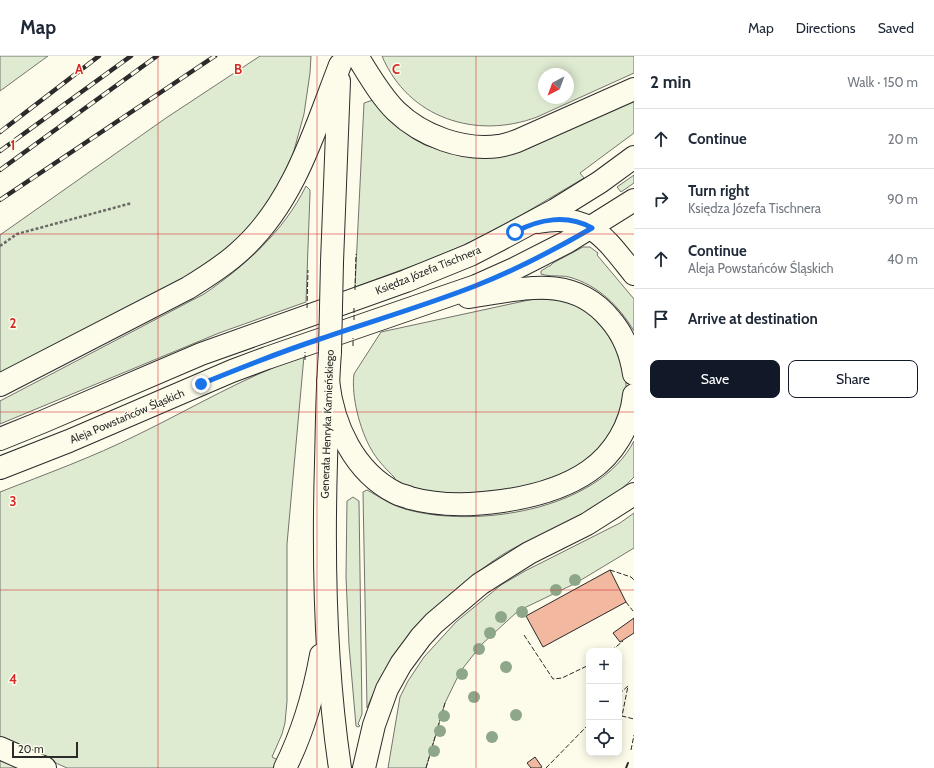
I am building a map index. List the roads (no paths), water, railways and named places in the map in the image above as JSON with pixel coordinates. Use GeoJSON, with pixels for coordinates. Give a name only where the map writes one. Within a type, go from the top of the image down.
{"type":"FeatureCollection","features":[{"type":"Feature","properties":{"kind":"main road"},"geometry":{"type":"LineString","coordinates":[[0,385],[188,288],[213,272],[240,251],[263,228],[282,202],[346,59],[377,88],[396,110],[412,125],[430,135],[463,144],[499,146],[517,141],[634,89]]}},
{"type":"Feature","properties":{"kind":"main road","name":"Generała Henryka Kamieńskiego"},"geometry":{"type":"LineString","coordinates":[[340,768],[331,698],[327,622],[325,510],[328,381],[325,345],[346,59]]}},
{"type":"Feature","properties":{"kind":"main road","name":"Księdza Józefa Tischnera"},"geometry":{"type":"LineString","coordinates":[[0,439],[201,354],[439,268],[487,246],[527,225],[600,182],[634,157]]}},
{"type":"Feature","properties":{"kind":"main road"},"geometry":{"type":"LineString","coordinates":[[325,345],[476,286],[514,269],[592,228],[634,200]]}},
{"type":"Feature","properties":{"kind":"main road"},"geometry":{"type":"LineString","coordinates":[[527,225],[546,220],[579,222],[599,233],[634,274]]}},
{"type":"Feature","properties":{"kind":"main road"},"geometry":{"type":"LineString","coordinates":[[430,303],[532,288],[554,288],[574,292],[584,296],[596,305],[616,325],[627,346],[634,374]]}},
{"type":"Feature","properties":{"kind":"main road","name":"Aleja Powstańców Śląskich"},"geometry":{"type":"LineString","coordinates":[[0,468],[68,442],[232,371],[325,345]]}},
{"type":"Feature","properties":{"kind":"main road"},"geometry":{"type":"LineString","coordinates":[[328,381],[331,402],[338,424],[351,452],[366,470],[379,482],[397,494],[418,500],[452,504],[488,503],[543,492],[573,480],[589,471],[608,454],[616,444],[628,422],[634,395]]}},
{"type":"Feature","properties":{"kind":"main road"},"geometry":{"type":"LineString","coordinates":[[364,768],[374,725],[387,689],[401,664],[421,637],[434,623],[480,584],[529,553],[587,524],[634,494]]}},
{"type":"Feature","properties":{"kind":"main road"},"geometry":{"type":"LineString","coordinates":[[285,768],[298,741],[310,702],[321,658],[327,622]]}},
{"type":"Feature","properties":{"kind":"main road"},"geometry":{"type":"LineString","coordinates":[[0,748],[45,768]]}},
{"type":"Feature","properties":{"kind":"railway"},"geometry":{"type":"LineString","coordinates":[[0,132],[99,56]]}},
{"type":"Feature","properties":{"kind":"railway"},"geometry":{"type":"LineString","coordinates":[[0,151],[131,56]]}},
{"type":"Feature","properties":{"kind":"railway"},"geometry":{"type":"LineString","coordinates":[[0,170],[157,56]]}},
{"type":"Feature","properties":{"kind":"railway"},"geometry":{"type":"LineString","coordinates":[[0,200],[215,56]]}}]}
